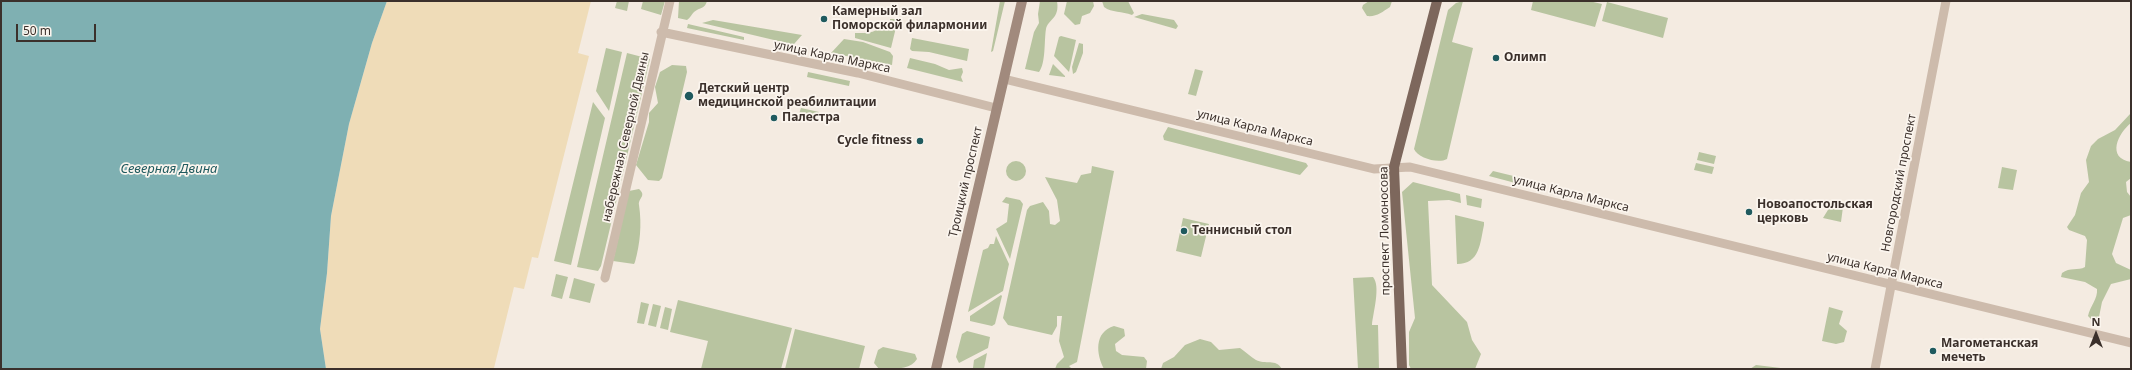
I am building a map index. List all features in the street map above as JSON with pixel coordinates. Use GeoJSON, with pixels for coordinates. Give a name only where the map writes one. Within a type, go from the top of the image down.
{"type":"FeatureCollection","features":[{"type":"Feature","properties":{"kind":"main road","name":"Троицкий проспект"},"geometry":{"type":"LineString","coordinates":[[936,369],[1022,1]]}},
{"type":"Feature","properties":{"kind":"main road","name":"проспект Ломоносова"},"geometry":{"type":"LineString","coordinates":[[1402,369],[1394,168],[1437,1]]}},
{"type":"Feature","properties":{"kind":"street","name":"набережная Северной Двины"},"geometry":{"type":"LineString","coordinates":[[605,278],[661,32],[670,1]]}},
{"type":"Feature","properties":{"kind":"street","name":"Новгородский проспект"},"geometry":{"type":"LineString","coordinates":[[1875,369],[1946,1]]}},
{"type":"Feature","properties":{"kind":"street","name":"улица Карла Маркса"},"geometry":{"type":"LineString","coordinates":[[661,32],[858,73],[996,108]]}},
{"type":"Feature","properties":{"kind":"street","name":"улица Карла Маркса"},"geometry":{"type":"LineString","coordinates":[[1004,79],[1374,169],[1410,167],[2131,343]]}},
{"type":"Feature","properties":{"kind":"green space"},"geometry":{"type":"Polygon","coordinates":[[[617,1],[629,1],[627,11],[615,8],[617,1]]]}},
{"type":"Feature","properties":{"kind":"green space"},"geometry":{"type":"Polygon","coordinates":[[[643,1],[665,1],[661,15],[641,9],[643,1]]]}},
{"type":"Feature","properties":{"kind":"green space"},"geometry":{"type":"Polygon","coordinates":[[[679,1],[707,1],[704,7],[696,10],[687,20],[678,18],[679,1]]]}},
{"type":"Feature","properties":{"kind":"green space"},"geometry":{"type":"Polygon","coordinates":[[[1000,1],[1005,1],[993,51],[991,52],[1000,1]]]}},
{"type":"Feature","properties":{"kind":"green space"},"geometry":{"type":"Polygon","coordinates":[[[1040,1],[1057,1],[1057,12],[1046,29],[1044,58],[1039,72],[1025,69],[1034,32],[1039,23],[1038,14],[1040,1]]]}},
{"type":"Feature","properties":{"kind":"green space"},"geometry":{"type":"Polygon","coordinates":[[[1067,1],[1093,1],[1094,6],[1090,13],[1082,16],[1080,24],[1075,25],[1064,14],[1067,1]]]}},
{"type":"Feature","properties":{"kind":"green space"},"geometry":{"type":"Polygon","coordinates":[[[1102,1],[1128,1],[1134,13],[1132,15],[1110,10],[1104,7],[1102,1]]]}},
{"type":"Feature","properties":{"kind":"green space"},"geometry":{"type":"Polygon","coordinates":[[[1369,1],[1392,1],[1390,7],[1377,15],[1367,16],[1362,8],[1363,5],[1369,1]]]}},
{"type":"Feature","properties":{"kind":"green space"},"geometry":{"type":"Polygon","coordinates":[[[1463,1],[1452,42],[1473,48],[1447,159],[1439,161],[1424,157],[1414,149],[1448,10],[1456,3],[1463,1]]]}},
{"type":"Feature","properties":{"kind":"green space"},"geometry":{"type":"Polygon","coordinates":[[[1533,1],[1589,1],[1602,4],[1595,27],[1531,10],[1533,1]]]}},
{"type":"Feature","properties":{"kind":"green space"},"geometry":{"type":"Polygon","coordinates":[[[1607,2],[1668,18],[1663,38],[1602,21],[1607,2]]]}},
{"type":"Feature","properties":{"kind":"green space"},"geometry":{"type":"Polygon","coordinates":[[[1142,14],[1174,20],[1178,26],[1176,29],[1134,17],[1142,14]]]}},
{"type":"Feature","properties":{"kind":"green space"},"geometry":{"type":"Polygon","coordinates":[[[890,19],[898,19],[891,48],[855,38],[855,33],[874,31],[883,24],[890,24],[890,19]]]}},
{"type":"Feature","properties":{"kind":"green space"},"geometry":{"type":"Polygon","coordinates":[[[713,20],[802,35],[794,44],[791,44],[702,23],[713,20]]]}},
{"type":"Feature","properties":{"kind":"green space"},"geometry":{"type":"Polygon","coordinates":[[[688,24],[744,37],[744,40],[687,28],[688,24]]]}},
{"type":"Feature","properties":{"kind":"green space"},"geometry":{"type":"Polygon","coordinates":[[[1061,36],[1076,40],[1069,72],[1054,56],[1059,37],[1061,36]]]}},
{"type":"Feature","properties":{"kind":"green space"},"geometry":{"type":"Polygon","coordinates":[[[912,38],[969,49],[967,61],[929,52],[912,51],[910,49],[912,38]]]}},
{"type":"Feature","properties":{"kind":"green space"},"geometry":{"type":"Polygon","coordinates":[[[844,39],[863,42],[890,52],[893,56],[892,65],[831,53],[844,39]]]}},
{"type":"Feature","properties":{"kind":"green space"},"geometry":{"type":"Polygon","coordinates":[[[1079,43],[1083,44],[1083,53],[1076,72],[1073,74],[1072,67],[1079,43]]]}},
{"type":"Feature","properties":{"kind":"green space"},"geometry":{"type":"Polygon","coordinates":[[[606,48],[622,52],[609,111],[596,91],[606,48]]]}},
{"type":"Feature","properties":{"kind":"green space"},"geometry":{"type":"Polygon","coordinates":[[[627,53],[650,59],[601,266],[598,271],[577,267],[627,53]]]}},
{"type":"Feature","properties":{"kind":"green space"},"geometry":{"type":"Polygon","coordinates":[[[910,58],[935,64],[949,70],[962,68],[963,72],[961,77],[963,82],[907,68],[910,58]]]}},
{"type":"Feature","properties":{"kind":"green space"},"geometry":{"type":"Polygon","coordinates":[[[1053,64],[1065,76],[1065,77],[1049,75],[1053,64]]]}},
{"type":"Feature","properties":{"kind":"green space"},"geometry":{"type":"Polygon","coordinates":[[[672,65],[686,66],[687,72],[662,178],[659,181],[648,180],[636,165],[649,122],[649,113],[658,103],[655,87],[660,72],[672,65]]]}},
{"type":"Feature","properties":{"kind":"green space"},"geometry":{"type":"Polygon","coordinates":[[[1195,69],[1203,71],[1196,96],[1188,94],[1195,69]]]}},
{"type":"Feature","properties":{"kind":"green space"},"geometry":{"type":"Polygon","coordinates":[[[808,72],[850,81],[849,86],[807,77],[808,72]]]}},
{"type":"Feature","properties":{"kind":"green space"},"geometry":{"type":"Polygon","coordinates":[[[593,102],[605,118],[571,265],[554,261],[593,102]]]}},
{"type":"Feature","properties":{"kind":"green space"},"geometry":{"type":"Polygon","coordinates":[[[801,108],[819,112],[819,119],[814,121],[799,114],[801,108]]]}},
{"type":"Feature","properties":{"kind":"green space"},"geometry":{"type":"Polygon","coordinates":[[[2131,113],[2131,123],[2126,127],[2119,139],[2117,151],[2123,160],[2131,162],[2131,178],[2126,182],[2127,192],[2131,197],[2131,215],[2123,218],[2112,254],[2116,263],[2131,270],[2131,279],[2111,284],[2102,302],[2099,317],[2096,319],[2091,319],[2088,316],[2097,293],[2097,289],[2085,282],[2061,277],[2062,273],[2065,271],[2085,267],[2087,240],[2085,236],[2069,230],[2067,227],[2075,215],[2081,193],[2089,182],[2086,160],[2091,146],[2098,139],[2115,130],[2131,113]]]}},
{"type":"Feature","properties":{"kind":"green space"},"geometry":{"type":"Polygon","coordinates":[[[1168,127],[1306,163],[1308,166],[1300,175],[1164,140],[1163,136],[1168,127]]]}},
{"type":"Feature","properties":{"kind":"green space"},"geometry":{"type":"Polygon","coordinates":[[[1699,152],[1716,156],[1714,164],[1697,160],[1699,152]]]}},
{"type":"Feature","properties":{"kind":"green space"},"geometry":{"type":"Polygon","coordinates":[[[1016,161],[1023,164],[1026,171],[1023,178],[1016,181],[1009,178],[1006,171],[1009,164],[1016,161]]]}},
{"type":"Feature","properties":{"kind":"green space"},"geometry":{"type":"Polygon","coordinates":[[[1696,163],[1714,167],[1712,174],[1694,170],[1696,163]]]}},
{"type":"Feature","properties":{"kind":"green space"},"geometry":{"type":"Polygon","coordinates":[[[1092,166],[1114,171],[1077,362],[1069,366],[1072,369],[1055,369],[1057,364],[1064,357],[1059,341],[1062,316],[1057,316],[1057,326],[1052,335],[1008,325],[1003,318],[1027,210],[1030,206],[1043,202],[1049,211],[1050,224],[1055,225],[1060,221],[1057,200],[1045,177],[1077,183],[1081,175],[1091,173],[1092,166]]]}},
{"type":"Feature","properties":{"kind":"green space"},"geometry":{"type":"Polygon","coordinates":[[[2002,167],[2017,170],[2013,190],[1998,188],[2002,167]]]}},
{"type":"Feature","properties":{"kind":"green space"},"geometry":{"type":"Polygon","coordinates":[[[1493,171],[1534,181],[1539,185],[1538,189],[1489,176],[1493,171]]]}},
{"type":"Feature","properties":{"kind":"green space"},"geometry":{"type":"Polygon","coordinates":[[[1413,182],[1460,194],[1461,203],[1449,200],[1428,201],[1432,285],[1467,322],[1472,340],[1481,354],[1475,369],[1411,369],[1409,365],[1409,332],[1415,318],[1402,192],[1413,182]]]}},
{"type":"Feature","properties":{"kind":"green space"},"geometry":{"type":"Polygon","coordinates":[[[639,189],[642,193],[639,203],[640,234],[635,262],[634,264],[613,261],[629,191],[639,189]]]}},
{"type":"Feature","properties":{"kind":"green space"},"geometry":{"type":"Polygon","coordinates":[[[1466,195],[1482,199],[1481,208],[1467,205],[1466,195]]]}},
{"type":"Feature","properties":{"kind":"green space"},"geometry":{"type":"Polygon","coordinates":[[[1006,197],[1020,200],[1023,204],[1010,259],[996,229],[1007,222],[1009,204],[1002,202],[1006,197]]]}},
{"type":"Feature","properties":{"kind":"green space"},"geometry":{"type":"Polygon","coordinates":[[[1831,205],[1843,207],[1841,222],[1823,218],[1831,205]]]}},
{"type":"Feature","properties":{"kind":"green space"},"geometry":{"type":"Polygon","coordinates":[[[1455,215],[1484,222],[1480,245],[1475,256],[1465,263],[1457,264],[1455,215]]]}},
{"type":"Feature","properties":{"kind":"green space"},"geometry":{"type":"Polygon","coordinates":[[[1183,218],[1209,224],[1201,257],[1176,251],[1183,218]]]}},
{"type":"Feature","properties":{"kind":"green space"},"geometry":{"type":"Polygon","coordinates":[[[996,236],[1009,264],[1003,291],[968,312],[983,250],[988,248],[990,244],[994,244],[996,236]]]}},
{"type":"Feature","properties":{"kind":"green space"},"geometry":{"type":"Polygon","coordinates":[[[556,274],[568,277],[562,299],[551,296],[556,274]]]}},
{"type":"Feature","properties":{"kind":"green space"},"geometry":{"type":"Polygon","coordinates":[[[1373,277],[1376,287],[1376,300],[1372,325],[1378,325],[1379,369],[1358,369],[1353,278],[1373,277]]]}},
{"type":"Feature","properties":{"kind":"green space"},"geometry":{"type":"Polygon","coordinates":[[[574,278],[595,284],[590,303],[569,298],[574,278]]]}},
{"type":"Feature","properties":{"kind":"green space"},"geometry":{"type":"Polygon","coordinates":[[[1001,295],[995,324],[992,326],[970,321],[970,316],[1001,295]]]}},
{"type":"Feature","properties":{"kind":"green space"},"geometry":{"type":"Polygon","coordinates":[[[678,300],[792,328],[781,369],[701,369],[708,341],[670,332],[678,300]]]}},
{"type":"Feature","properties":{"kind":"green space"},"geometry":{"type":"Polygon","coordinates":[[[641,302],[649,304],[644,324],[637,323],[641,302]]]}},
{"type":"Feature","properties":{"kind":"green space"},"geometry":{"type":"Polygon","coordinates":[[[653,304],[661,306],[656,327],[648,325],[653,304]]]}},
{"type":"Feature","properties":{"kind":"green space"},"geometry":{"type":"Polygon","coordinates":[[[665,307],[672,309],[668,330],[660,328],[665,307]]]}},
{"type":"Feature","properties":{"kind":"green space"},"geometry":{"type":"Polygon","coordinates":[[[1829,307],[1843,311],[1839,324],[1847,331],[1844,342],[1836,344],[1822,341],[1829,307]]]}},
{"type":"Feature","properties":{"kind":"green space"},"geometry":{"type":"Polygon","coordinates":[[[1114,326],[1124,329],[1125,336],[1115,344],[1116,351],[1122,355],[1144,357],[1147,361],[1146,369],[1104,369],[1099,357],[1098,344],[1103,333],[1114,326]]]}},
{"type":"Feature","properties":{"kind":"green space"},"geometry":{"type":"Polygon","coordinates":[[[795,329],[865,346],[859,369],[785,369],[795,329]]]}},
{"type":"Feature","properties":{"kind":"green space"},"geometry":{"type":"Polygon","coordinates":[[[967,331],[990,337],[988,348],[959,363],[956,357],[962,334],[967,331]]]}},
{"type":"Feature","properties":{"kind":"green space"},"geometry":{"type":"Polygon","coordinates":[[[1200,339],[1211,342],[1219,350],[1240,348],[1256,360],[1277,364],[1282,369],[1161,369],[1163,363],[1174,357],[1185,345],[1200,339]]]}},
{"type":"Feature","properties":{"kind":"green space"},"geometry":{"type":"Polygon","coordinates":[[[883,347],[915,354],[917,359],[914,363],[906,367],[896,369],[879,369],[874,363],[878,350],[883,347]]]}},
{"type":"Feature","properties":{"kind":"green space"},"geometry":{"type":"Polygon","coordinates":[[[987,353],[984,369],[973,368],[974,360],[987,353]]]}},
{"type":"Feature","properties":{"kind":"green space"},"geometry":{"type":"Polygon","coordinates":[[[1756,365],[1789,369],[1750,369],[1756,365]]]}},
{"type":"Feature","properties":{"kind":"sand"},"geometry":{"type":"Polygon","coordinates":[[[387,1],[591,1],[578,53],[589,56],[538,258],[532,257],[524,289],[514,287],[494,368],[497,369],[326,369],[320,329],[327,273],[331,216],[349,124],[372,43],[387,1]]]}},
{"type":"Feature","properties":{"kind":"water","name":"Северная Двина"},"geometry":{"type":"Polygon","coordinates":[[[1,1],[387,1],[372,43],[349,124],[331,216],[327,273],[320,329],[326,369],[1,369],[1,1]]]}},
{"type":"Feature","properties":{"kind":"place","name":"Камерный зал Поморской филармонии"},"geometry":{"type":"Point","coordinates":[824,19]}},
{"type":"Feature","properties":{"kind":"place","name":"Олимп"},"geometry":{"type":"Point","coordinates":[1496,58]}},
{"type":"Feature","properties":{"kind":"place","name":"Детский центр медицинской реабилитации"},"geometry":{"type":"Point","coordinates":[689,96]}},
{"type":"Feature","properties":{"kind":"place","name":"Палестра"},"geometry":{"type":"Point","coordinates":[774,118]}},
{"type":"Feature","properties":{"kind":"place","name":"Cycle fitness"},"geometry":{"type":"Point","coordinates":[920,141]}},
{"type":"Feature","properties":{"kind":"place","name":"Новоапостольская церковь"},"geometry":{"type":"Point","coordinates":[1749,212]}},
{"type":"Feature","properties":{"kind":"place","name":"Теннисный стол"},"geometry":{"type":"Point","coordinates":[1184,231]}},
{"type":"Feature","properties":{"kind":"place","name":"Магометанская мечеть"},"geometry":{"type":"Point","coordinates":[1933,351]}}]}
